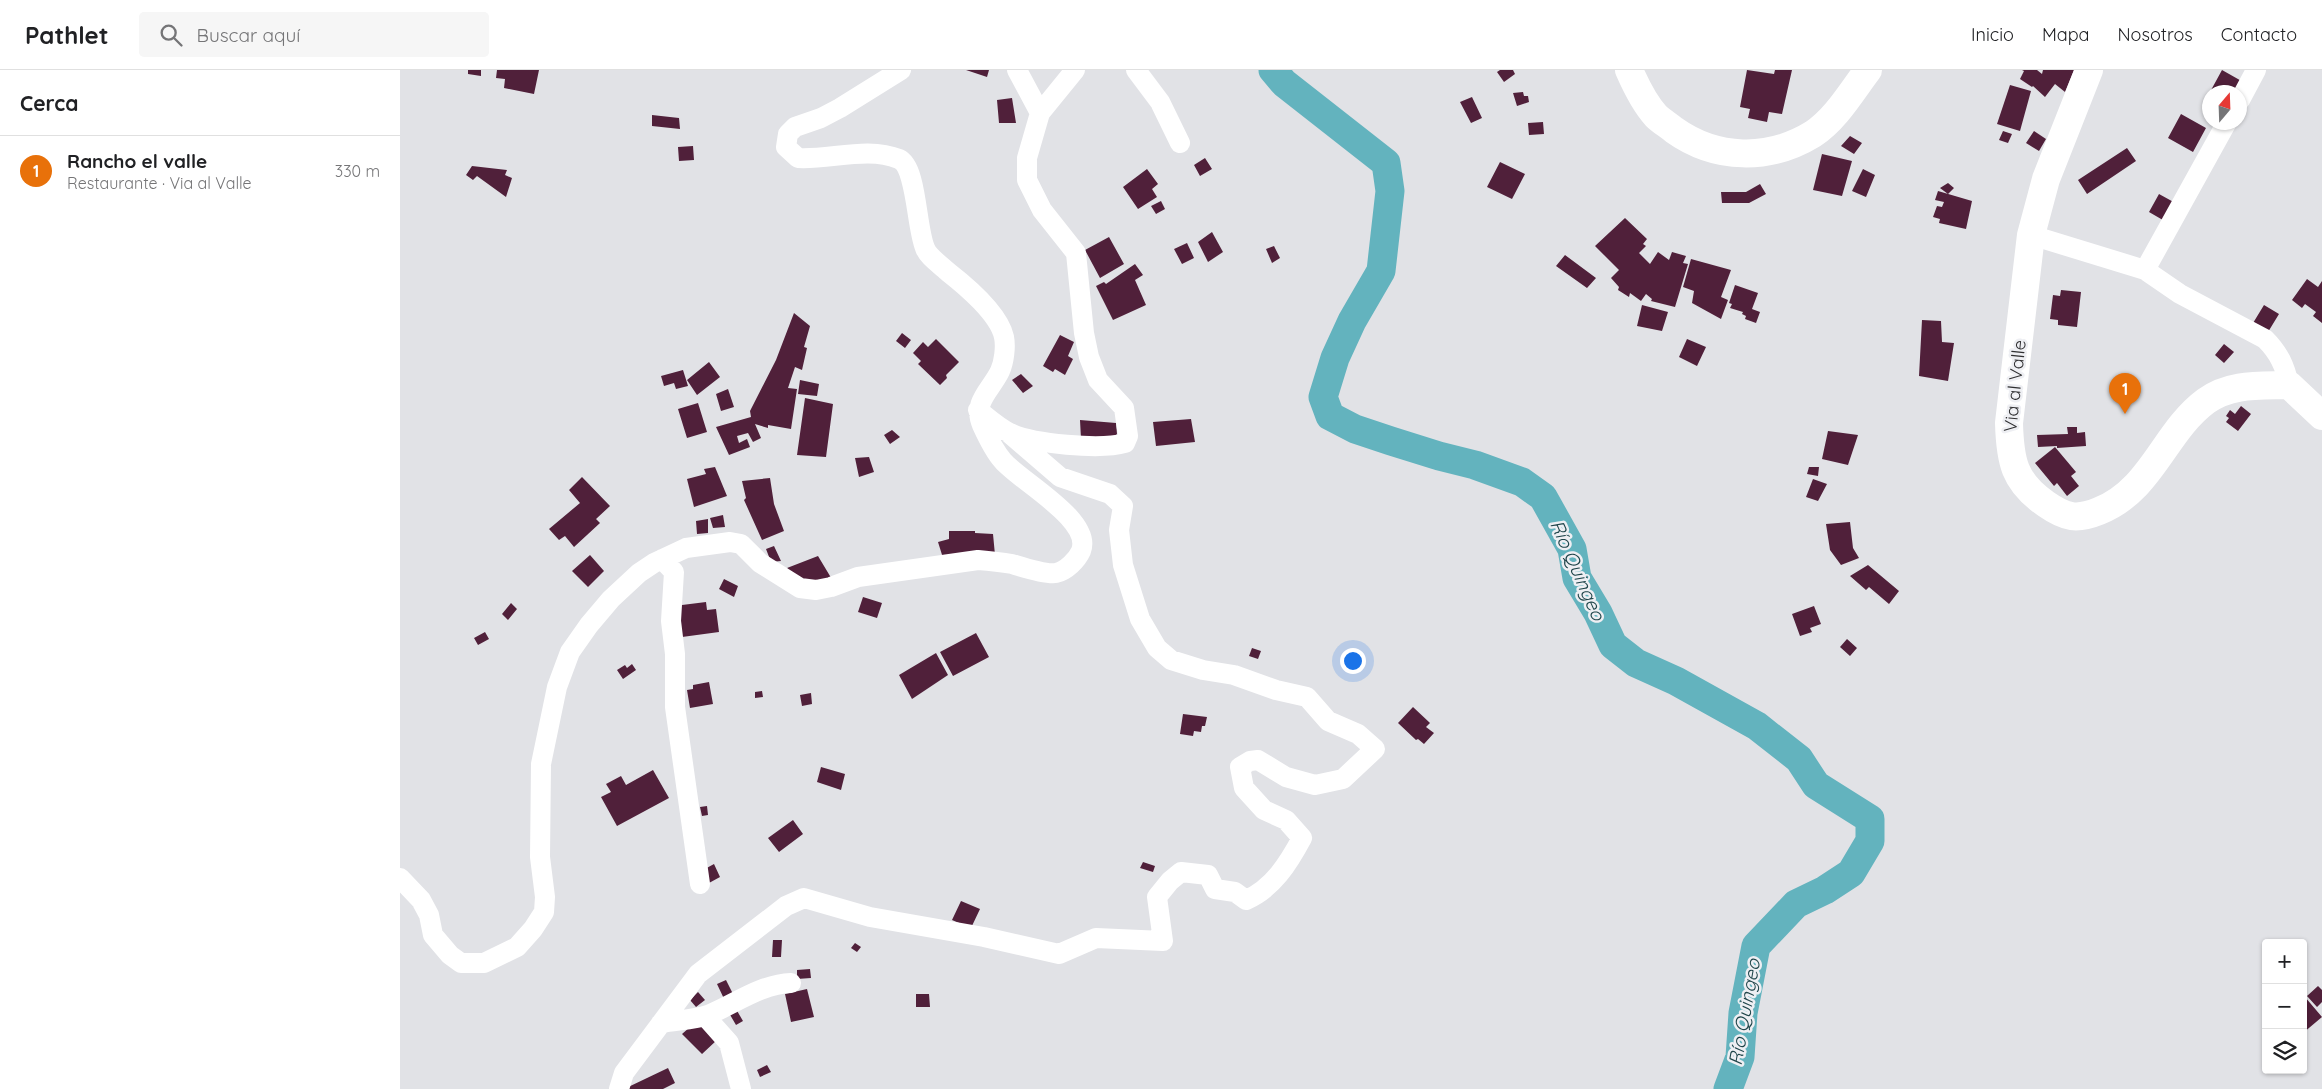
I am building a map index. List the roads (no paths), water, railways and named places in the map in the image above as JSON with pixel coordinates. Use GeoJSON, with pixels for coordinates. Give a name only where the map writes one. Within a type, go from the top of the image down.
{"type":"FeatureCollection","features":[{"type":"Feature","properties":{"kind":"main road"},"geometry":{"type":"LineString","coordinates":[[1629,70],[1635,86],[1657,117],[1690,141],[1729,154],[1755,154],[1788,147],[1814,133],[1829,120],[1868,70]]}},
{"type":"Feature","properties":{"kind":"main road","name":"Via al Valle"},"geometry":{"type":"LineString","coordinates":[[2089,70],[2046,179],[2031,235],[2009,423],[2009,447],[2014,469],[2024,485],[2036,498],[2053,509],[2067,516],[2081,518],[2107,508],[2128,495],[2151,469],[2188,419],[2204,402],[2238,386],[2289,386]]}},
{"type":"Feature","properties":{"kind":"main road"},"geometry":{"type":"LineString","coordinates":[[2289,386],[2322,416]]}},
{"type":"Feature","properties":{"kind":"street"},"geometry":{"type":"LineString","coordinates":[[400,878],[421,900],[429,915],[433,934],[450,955],[461,963],[484,963],[517,947],[533,929],[544,912],[545,897],[540,857],[542,829],[540,764],[557,687],[570,652],[600,611],[639,573],[662,559],[686,548],[730,542],[742,544],[760,563],[800,588],[816,590],[831,588],[858,577],[978,560],[996,561],[1055,573],[1070,566],[1081,551],[1083,540],[1078,526],[1002,460],[982,425],[978,410],[989,386],[1000,372],[1004,358],[1004,338],[999,324],[977,298],[925,249],[916,217],[910,170],[901,160],[881,154],[816,159],[798,158],[786,146],[788,134],[795,126],[821,118],[840,108],[901,70]]}},
{"type":"Feature","properties":{"kind":"street"},"geometry":{"type":"LineString","coordinates":[[1017,70],[1040,113]]}},
{"type":"Feature","properties":{"kind":"street"},"geometry":{"type":"LineString","coordinates":[[1010,434],[1041,442],[1095,447],[1125,443],[1128,436],[1124,408],[1098,380],[1090,357],[1084,333],[1076,253],[1042,210],[1026,180],[1027,158],[1040,113],[1075,70]]}},
{"type":"Feature","properties":{"kind":"street"},"geometry":{"type":"LineString","coordinates":[[1136,70],[1160,102],[1180,143]]}},
{"type":"Feature","properties":{"kind":"street"},"geometry":{"type":"LineString","coordinates":[[2247,87],[2256,70]]}},
{"type":"Feature","properties":{"kind":"street"},"geometry":{"type":"LineString","coordinates":[[2145,270],[2223,130]]}},
{"type":"Feature","properties":{"kind":"street"},"geometry":{"type":"LineString","coordinates":[[2031,235],[2145,270],[2180,294],[2264,339],[2275,349],[2285,366],[2289,386]]}},
{"type":"Feature","properties":{"kind":"street"},"geometry":{"type":"LineString","coordinates":[[619,1089],[624,1073],[698,974],[786,906],[804,898],[870,917],[975,935],[1059,954],[1096,938],[1163,941],[1157,897],[1170,880],[1181,872],[1208,875],[1215,890],[1235,892],[1246,900],[1259,895],[1276,879],[1302,838],[1286,820],[1264,810],[1244,788],[1240,767],[1250,761],[1258,760],[1286,777],[1316,785],[1342,779],[1375,749],[1358,734],[1328,721],[1307,696],[1276,690],[1234,675],[1203,670],[1172,660],[1157,648],[1140,619],[1123,565],[1119,530],[1122,506],[1110,494],[1060,477],[1010,434],[978,410]]}},
{"type":"Feature","properties":{"kind":"street"},"geometry":{"type":"LineString","coordinates":[[662,559],[674,572],[672,622],[675,654],[675,707],[700,884]]}},
{"type":"Feature","properties":{"kind":"street"},"geometry":{"type":"LineString","coordinates":[[661,1023],[705,1016],[759,990],[778,983],[791,983]]}},
{"type":"Feature","properties":{"kind":"street"},"geometry":{"type":"LineString","coordinates":[[705,1016],[729,1043],[741,1089]]}},
{"type":"Feature","properties":{"kind":"waterway","name":"Río Quingeo"},"geometry":{"type":"LineString","coordinates":[[1273,70],[1284,83],[1386,163],[1390,191],[1381,271],[1352,321],[1335,358],[1323,397],[1330,416],[1355,429],[1439,456],[1475,465],[1522,482],[1543,497],[1572,549],[1577,578],[1598,613],[1613,645],[1636,663],[1676,681],[1757,726],[1799,759],[1816,785],[1870,819],[1870,841],[1851,873],[1825,890],[1796,904],[1756,946],[1743,1013],[1740,1057],[1728,1089]]}},
{"type":"Feature","properties":{"kind":"place","name":"Rancho el valle"},"geometry":{"type":"Point","coordinates":[2125,414]}}]}
